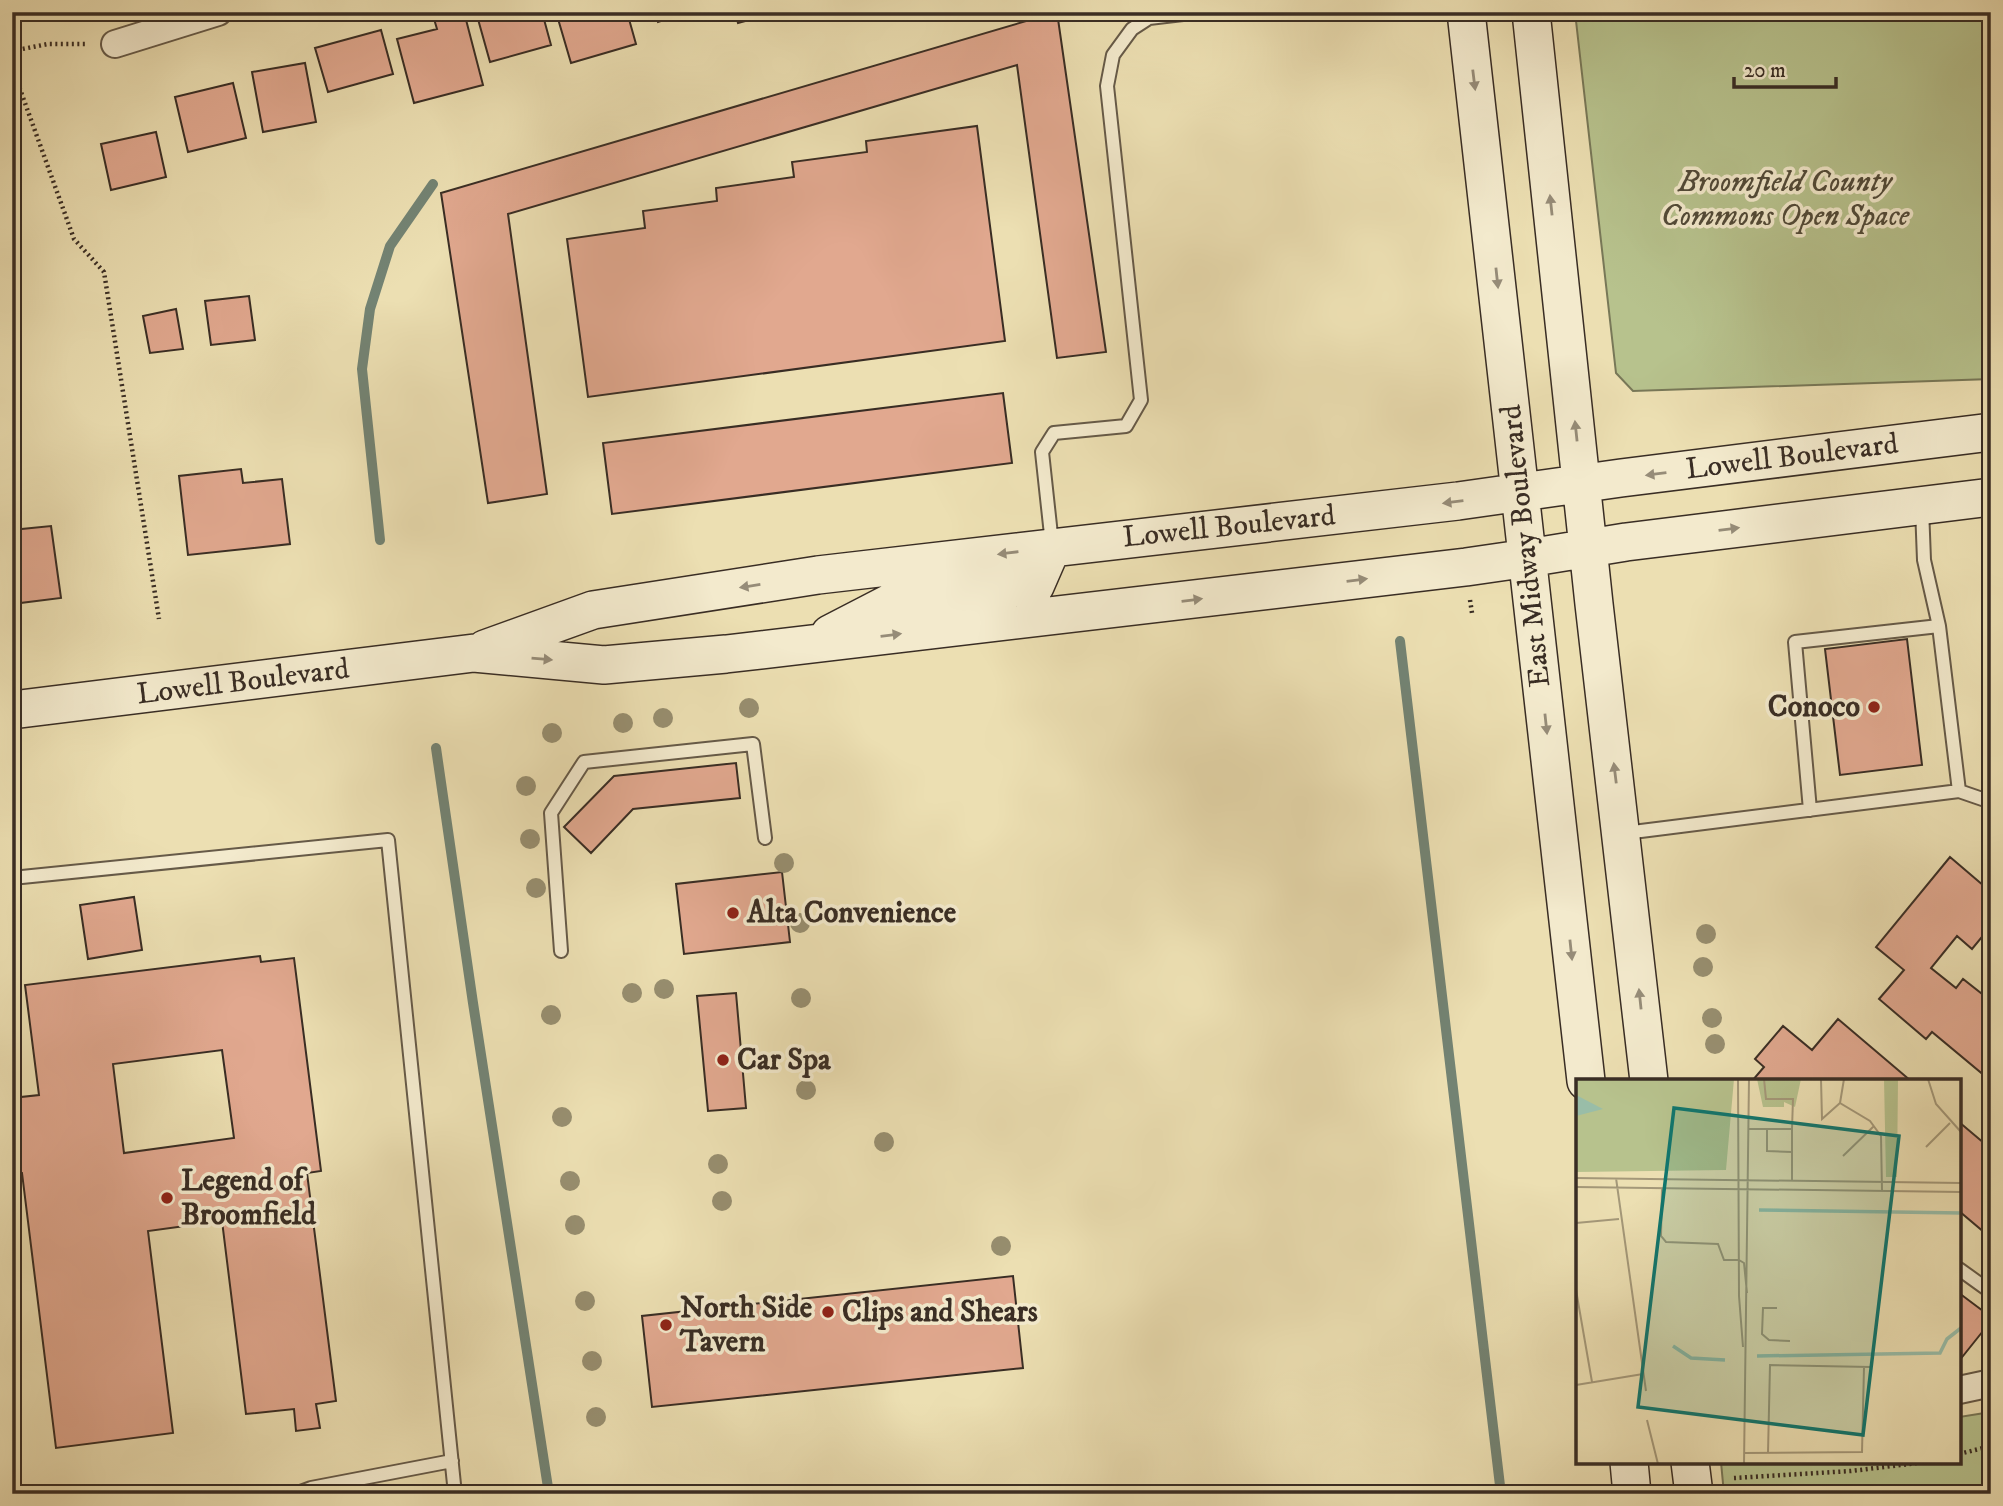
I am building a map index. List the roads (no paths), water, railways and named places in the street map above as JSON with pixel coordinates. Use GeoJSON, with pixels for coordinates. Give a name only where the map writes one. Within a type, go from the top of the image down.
{"type":"FeatureCollection","features":[{"type":"Feature","properties":{"kind":"main road","name":"East Midway Boulevard"},"geometry":{"type":"LineString","coordinates":[[1466,12],[1586,1079]]}},
{"type":"Feature","properties":{"kind":"main road","name":"East Midway Boulevard"},"geometry":{"type":"LineString","coordinates":[[1531,12],[1588,548],[1649,1079]]}},
{"type":"Feature","properties":{"kind":"main road","name":"Lowell Boulevard"},"geometry":{"type":"LineString","coordinates":[[474,653],[593,610],[818,575],[1521,494],[1991,432]]}},
{"type":"Feature","properties":{"kind":"main road","name":"Lowell Boulevard"},"geometry":{"type":"LineString","coordinates":[[12,710],[474,653],[604,665],[811,644],[1528,558],[1991,496]]}},
{"type":"Feature","properties":{"kind":"main road"},"geometry":{"type":"LineString","coordinates":[[811,644],[890,603],[1035,586],[1052,547]]}},
{"type":"Feature","properties":{"kind":"main road"},"geometry":{"type":"LineString","coordinates":[[1629,1464],[1632,1494]]}},
{"type":"Feature","properties":{"kind":"main road"},"geometry":{"type":"LineString","coordinates":[[1690,1464],[1694,1494]]}},
{"type":"Feature","properties":{"kind":"street"},"geometry":{"type":"LineString","coordinates":[[115,44],[218,12]]}},
{"type":"Feature","properties":{"kind":"street"},"geometry":{"type":"LineString","coordinates":[[1961,1390],[1991,1381]]}},
{"type":"Feature","properties":{"kind":"lane"},"geometry":{"type":"LineString","coordinates":[[1052,547],[1042,452],[1054,433],[1126,426],[1141,400],[1107,86],[1113,55],[1132,29],[1149,18],[1200,12]]}},
{"type":"Feature","properties":{"kind":"lane"},"geometry":{"type":"LineString","coordinates":[[1922,504],[1924,560],[1939,626],[1959,791]]}},
{"type":"Feature","properties":{"kind":"lane"},"geometry":{"type":"LineString","coordinates":[[1810,810],[1795,642],[1939,626]]}},
{"type":"Feature","properties":{"kind":"lane"},"geometry":{"type":"LineString","coordinates":[[561,951],[551,813],[584,762],[753,744],[765,838]]}},
{"type":"Feature","properties":{"kind":"lane"},"geometry":{"type":"LineString","coordinates":[[1622,833],[1959,791],[1991,803]]}},
{"type":"Feature","properties":{"kind":"lane"},"geometry":{"type":"LineString","coordinates":[[12,878],[388,840],[455,1494]]}},
{"type":"Feature","properties":{"kind":"lane"},"geometry":{"type":"LineString","coordinates":[[1961,1270],[1991,1292]]}},
{"type":"Feature","properties":{"kind":"lane"},"geometry":{"type":"LineString","coordinates":[[295,1494],[311,1488],[452,1461]]}},
{"type":"Feature","properties":{"kind":"waterway"},"geometry":{"type":"LineString","coordinates":[[380,540],[362,369],[370,309],[390,246],[433,184]]}},
{"type":"Feature","properties":{"kind":"waterway"},"geometry":{"type":"LineString","coordinates":[[1400,641],[1501,1494]]}},
{"type":"Feature","properties":{"kind":"waterway"},"geometry":{"type":"LineString","coordinates":[[436,748],[549,1494]]}},
{"type":"Feature","properties":{"kind":"place","name":"Conoco"},"geometry":{"type":"Point","coordinates":[1874,707]}},
{"type":"Feature","properties":{"kind":"place","name":"Alta Convenience"},"geometry":{"type":"Point","coordinates":[733,913]}},
{"type":"Feature","properties":{"kind":"place","name":"Car Spa"},"geometry":{"type":"Point","coordinates":[723,1060]}},
{"type":"Feature","properties":{"kind":"place","name":"Legend of Broomfield"},"geometry":{"type":"Point","coordinates":[167,1198]}},
{"type":"Feature","properties":{"kind":"place","name":"Clips and Shears"},"geometry":{"type":"Point","coordinates":[828,1312]}},
{"type":"Feature","properties":{"kind":"place","name":"North Side Tavern"},"geometry":{"type":"Point","coordinates":[666,1325]}},
{"type":"Feature","properties":{"kind":"park label","name":"Broomfield County Commons Open Space"},"geometry":{"type":"Point","coordinates":[1785,199]}}]}
